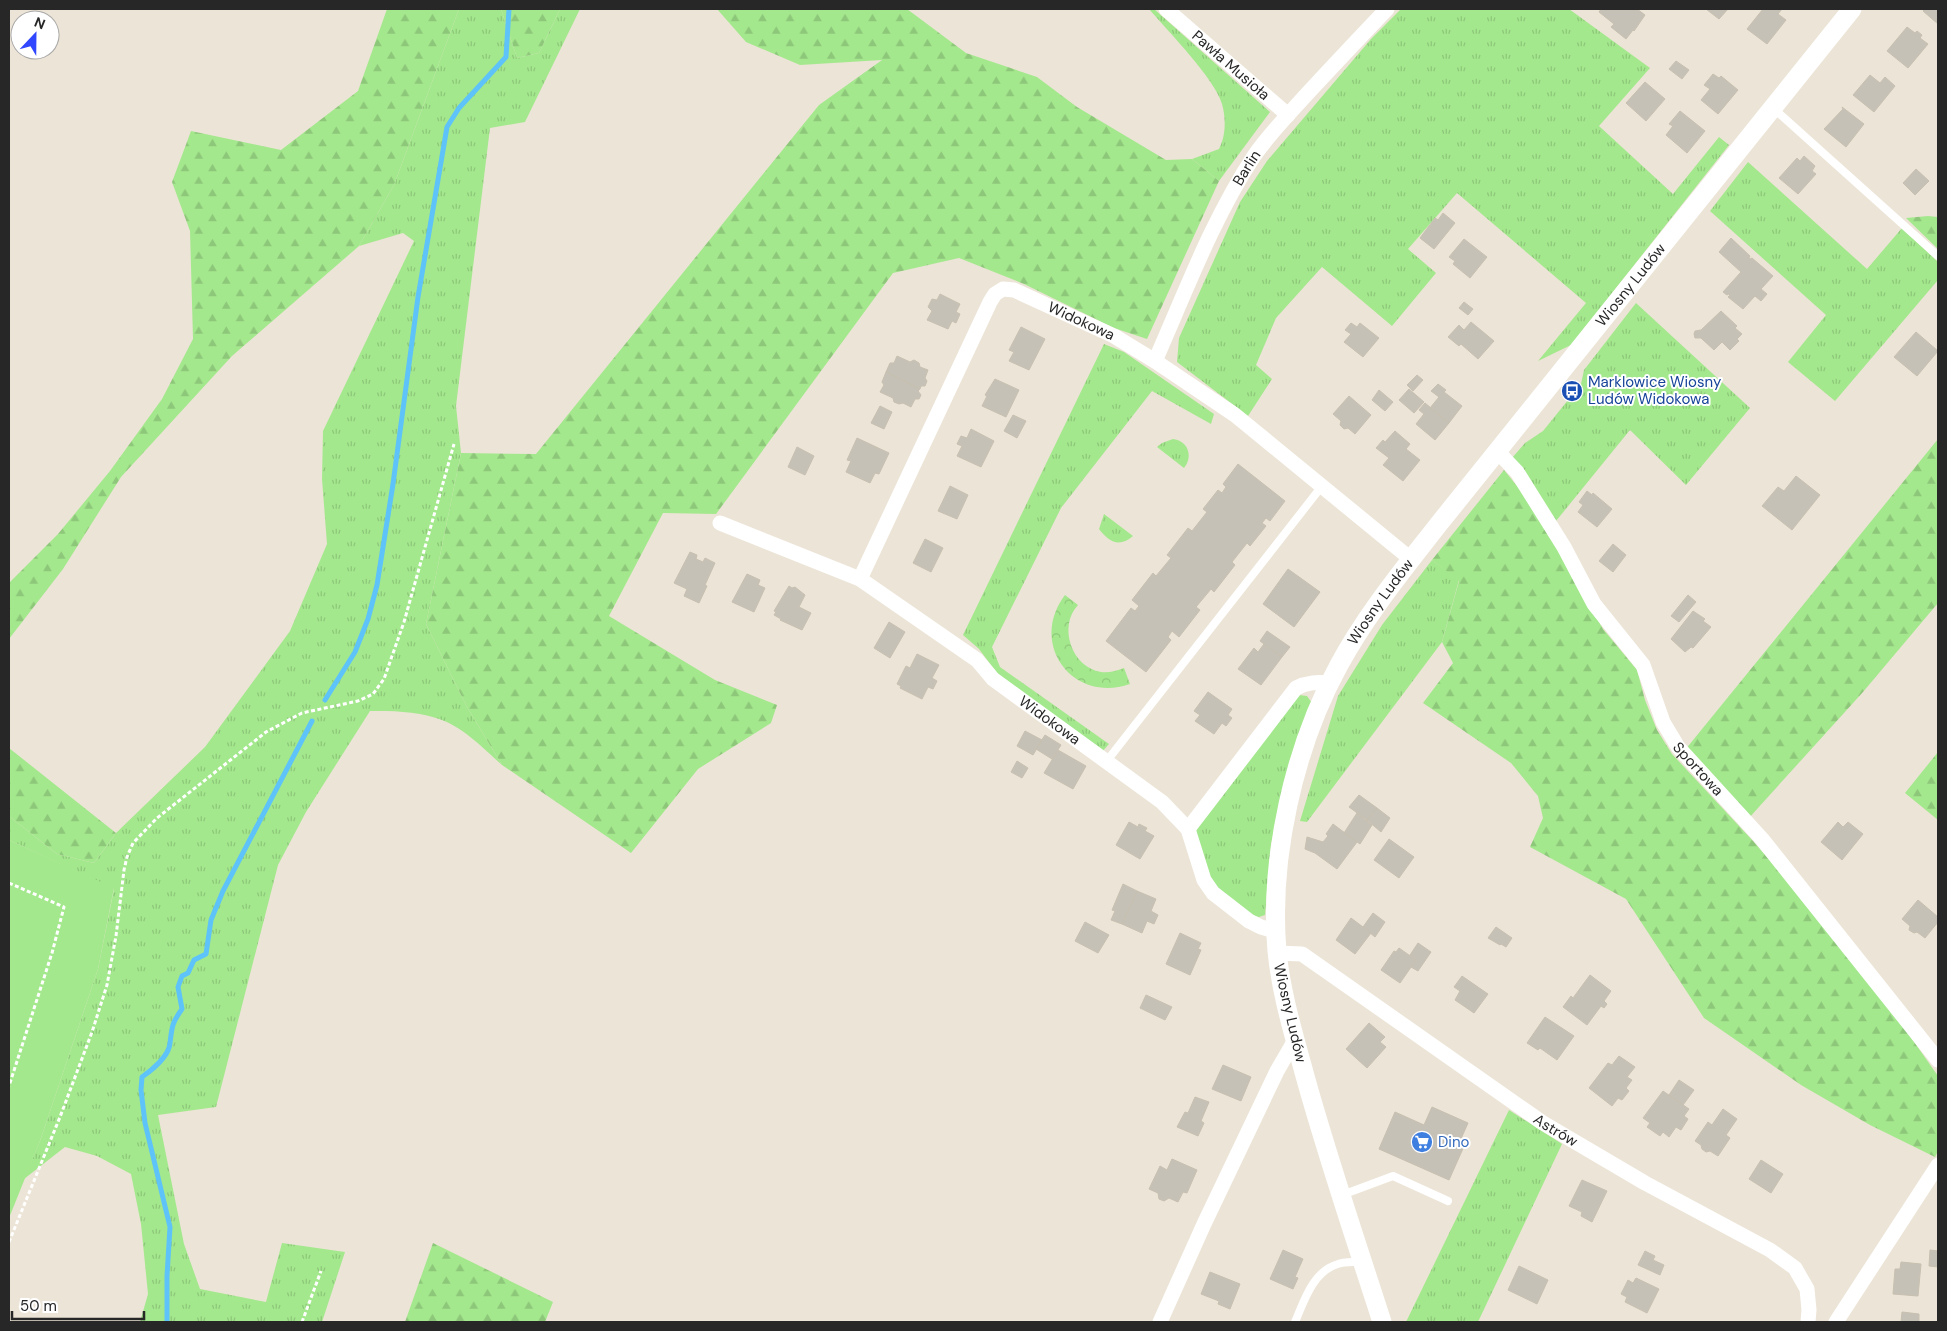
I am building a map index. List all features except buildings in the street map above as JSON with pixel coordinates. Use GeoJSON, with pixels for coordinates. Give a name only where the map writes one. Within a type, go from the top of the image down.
{"type":"FeatureCollection","features":[{"type":"Feature","properties":{"kind":"street","name":"Barlin"},"geometry":{"type":"LineString","coordinates":[[1155,361],[1186,284],[1232,191],[1256,153],[1288,115],[1387,9]]}},
{"type":"Feature","properties":{"kind":"street","name":"Wiosny Ludów"},"geometry":{"type":"LineString","coordinates":[[1382,1322],[1295,1040],[1284,996],[1277,953],[1275,931],[1278,862],[1301,758],[1330,683],[1360,629],[1412,560],[1852,9]]}},
{"type":"Feature","properties":{"kind":"street","name":"Pawła Musioła"},"geometry":{"type":"LineString","coordinates":[[1174,11],[1288,115]]}},
{"type":"Feature","properties":{"kind":"street","name":"Widokowa"},"geometry":{"type":"LineString","coordinates":[[860,579],[995,294],[1004,289],[1014,290],[1114,336],[1155,361],[1235,415],[1412,560]]}},
{"type":"Feature","properties":{"kind":"street","name":"Sportowa"},"geometry":{"type":"LineString","coordinates":[[1498,452],[1517,472],[1564,546],[1594,604],[1643,665],[1663,722],[1678,748],[1762,839],[1938,1060]]}},
{"type":"Feature","properties":{"kind":"street","name":"Widokowa"},"geometry":{"type":"LineString","coordinates":[[720,523],[860,579],[977,660],[993,679],[1162,802],[1188,828],[1204,880],[1213,893],[1249,921],[1275,931]]}},
{"type":"Feature","properties":{"kind":"street"},"geometry":{"type":"LineString","coordinates":[[1188,828],[1296,688],[1315,682],[1330,683]]}},
{"type":"Feature","properties":{"kind":"street","name":"Astrów"},"geometry":{"type":"LineString","coordinates":[[1277,953],[1302,954],[1542,1123],[1646,1183],[1770,1250],[1795,1268],[1807,1289],[1808,1322]]}},
{"type":"Feature","properties":{"kind":"street"},"geometry":{"type":"LineString","coordinates":[[1160,1322],[1204,1224],[1277,1071],[1295,1040]]}},
{"type":"Feature","properties":{"kind":"street"},"geometry":{"type":"LineString","coordinates":[[1836,1322],[1938,1165]]}},
{"type":"Feature","properties":{"kind":"lane"},"geometry":{"type":"LineString","coordinates":[[1773,108],[1938,256]]}},
{"type":"Feature","properties":{"kind":"lane"},"geometry":{"type":"LineString","coordinates":[[1106,762],[1322,486]]}},
{"type":"Feature","properties":{"kind":"lane"},"geometry":{"type":"LineString","coordinates":[[1342,1195],[1392,1176],[1448,1201]]}},
{"type":"Feature","properties":{"kind":"lane"},"geometry":{"type":"LineString","coordinates":[[1295,1322],[1308,1294],[1320,1275],[1338,1264],[1363,1262]]}},
{"type":"Feature","properties":{"kind":"path"},"geometry":{"type":"LineString","coordinates":[[9,1242],[60,1117],[92,1032],[107,985],[116,936],[124,870],[133,844],[157,818],[266,732],[302,713],[358,702],[372,694],[384,679],[404,622],[454,444]]}},
{"type":"Feature","properties":{"kind":"path"},"geometry":{"type":"LineString","coordinates":[[9,883],[64,907],[52,953],[9,1086]]}},
{"type":"Feature","properties":{"kind":"path"},"geometry":{"type":"LineString","coordinates":[[302,1322],[321,1271]]}},
{"type":"Feature","properties":{"kind":"green space"},"geometry":{"type":"Polygon","coordinates":[[[387,9],[459,9],[394,185],[359,246],[232,356],[121,477],[63,569],[9,639],[9,583],[58,534],[110,471],[162,399],[193,339],[190,231],[172,182],[191,131],[281,150],[358,91],[387,9]]]}},
{"type":"Feature","properties":{"kind":"green space"},"geometry":{"type":"Polygon","coordinates":[[[459,9],[501,9],[517,58],[539,53],[560,9],[580,9],[525,122],[490,128],[456,406],[461,453],[426,624],[467,707],[502,765],[463,731],[445,721],[411,713],[370,711],[306,812],[278,865],[216,1107],[158,1115],[184,1244],[200,1289],[266,1302],[282,1243],[345,1252],[322,1322],[140,1322],[148,1294],[141,1224],[131,1174],[97,1156],[65,1147],[24,1179],[40,1141],[98,969],[114,889],[9,840],[9,816],[57,854],[94,863],[116,833],[205,747],[290,631],[327,544],[322,479],[323,431],[414,241],[403,233],[359,246],[394,185],[459,9]]]}},
{"type":"Feature","properties":{"kind":"green space"},"geometry":{"type":"Polygon","coordinates":[[[501,9],[560,9],[539,53],[517,58],[501,9]]]}},
{"type":"Feature","properties":{"kind":"green space"},"geometry":{"type":"Polygon","coordinates":[[[717,9],[907,9],[966,53],[1037,77],[1077,107],[1166,160],[1192,159],[1219,181],[1147,339],[1114,328],[1024,284],[959,258],[893,273],[716,514],[663,513],[609,616],[715,680],[777,705],[771,723],[698,769],[631,853],[502,765],[467,707],[426,624],[461,453],[536,454],[819,105],[882,60],[800,65],[746,42],[717,9]]]}},
{"type":"Feature","properties":{"kind":"green space"},"geometry":{"type":"Polygon","coordinates":[[[1149,9],[1154,9],[1270,112],[1219,181],[1192,159],[1219,149],[1225,127],[1222,104],[1218,94],[1201,68],[1149,9]]]}},
{"type":"Feature","properties":{"kind":"green space"},"geometry":{"type":"Polygon","coordinates":[[[1401,9],[1569,9],[1650,68],[1599,126],[1673,194],[1719,137],[1729,145],[1571,345],[1538,361],[1586,303],[1457,193],[1408,249],[1436,273],[1392,326],[1322,267],[1276,318],[1256,365],[1272,379],[1248,416],[1177,362],[1179,338],[1240,202],[1267,161],[1371,39],[1401,9]]]}},
{"type":"Feature","properties":{"kind":"green space"},"geometry":{"type":"Polygon","coordinates":[[[1748,162],[1867,269],[1902,228],[1938,262],[1938,280],[1835,401],[1788,362],[1826,315],[1710,211],[1748,162]]]}},
{"type":"Feature","properties":{"kind":"green space"},"geometry":{"type":"Polygon","coordinates":[[[1938,217],[1938,249],[1906,218],[1938,217]]]}},
{"type":"Feature","properties":{"kind":"green space"},"geometry":{"type":"Polygon","coordinates":[[[1636,303],[1750,408],[1686,485],[1630,430],[1556,521],[1512,458],[1525,443],[1543,431],[1581,384],[1584,370],[1636,303]]]}},
{"type":"Feature","properties":{"kind":"green space"},"geometry":{"type":"Polygon","coordinates":[[[1104,344],[1124,352],[1214,414],[1211,424],[1152,391],[1061,508],[992,647],[1000,667],[1109,744],[1102,752],[1000,677],[979,649],[963,635],[1104,344]]]}},
{"type":"Feature","properties":{"kind":"green space"},"geometry":{"type":"Polygon","coordinates":[[[1173,439],[1183,443],[1188,450],[1187,464],[1184,468],[1157,447],[1173,439]]]}},
{"type":"Feature","properties":{"kind":"green space"},"geometry":{"type":"Polygon","coordinates":[[[1938,439],[1938,603],[1863,692],[1748,819],[1685,750],[1938,439]]]}},
{"type":"Feature","properties":{"kind":"green space"},"geometry":{"type":"Polygon","coordinates":[[[1504,470],[1530,502],[1603,629],[1637,670],[1645,700],[1657,730],[1672,754],[1753,841],[1829,928],[1877,989],[1938,1076],[1938,1151],[1935,1157],[1870,1125],[1801,1085],[1704,1018],[1626,899],[1530,847],[1543,818],[1538,796],[1511,763],[1423,703],[1453,663],[1442,642],[1459,581],[1432,560],[1504,470]]]}},
{"type":"Feature","properties":{"kind":"green space"},"geometry":{"type":"Polygon","coordinates":[[[1104,514],[1133,536],[1123,542],[1110,540],[1099,529],[1104,514]]]}},
{"type":"Feature","properties":{"kind":"green space"},"geometry":{"type":"Polygon","coordinates":[[[1432,560],[1459,580],[1442,642],[1307,822],[1300,821],[1338,696],[1382,625],[1432,560]]]}},
{"type":"Feature","properties":{"kind":"green space"},"geometry":{"type":"Polygon","coordinates":[[[1065,595],[1078,605],[1072,614],[1069,624],[1071,644],[1075,654],[1091,669],[1101,672],[1124,668],[1130,684],[1109,688],[1091,685],[1075,678],[1062,665],[1054,650],[1052,632],[1055,614],[1065,595]]]}},
{"type":"Feature","properties":{"kind":"green space"},"geometry":{"type":"Polygon","coordinates":[[[1299,695],[1307,696],[1312,703],[1290,760],[1271,844],[1265,915],[1259,917],[1249,915],[1207,877],[1194,830],[1299,695]]]}},
{"type":"Feature","properties":{"kind":"green space"},"geometry":{"type":"Polygon","coordinates":[[[9,748],[116,833],[94,863],[57,854],[9,816],[9,748]]]}},
{"type":"Feature","properties":{"kind":"green space"},"geometry":{"type":"Polygon","coordinates":[[[1938,752],[1938,820],[1905,793],[1938,752]]]}},
{"type":"Feature","properties":{"kind":"green space"},"geometry":{"type":"Polygon","coordinates":[[[9,840],[114,888],[98,969],[40,1141],[9,1218],[9,840]]]}},
{"type":"Feature","properties":{"kind":"green space"},"geometry":{"type":"Polygon","coordinates":[[[1509,1110],[1562,1144],[1478,1322],[1406,1322],[1509,1110]]]}},
{"type":"Feature","properties":{"kind":"green space"},"geometry":{"type":"Polygon","coordinates":[[[433,1243],[553,1302],[545,1322],[405,1322],[433,1243]]]}},
{"type":"Feature","properties":{"kind":"waterway"},"geometry":{"type":"LineString","coordinates":[[325,700],[355,652],[368,619],[377,585],[393,484],[418,297],[447,127],[459,108],[506,57],[509,9]]}},
{"type":"Feature","properties":{"kind":"waterway"},"geometry":{"type":"LineString","coordinates":[[167,1322],[170,1227],[145,1123],[141,1090],[142,1077],[155,1067],[167,1053],[173,1025],[182,1009],[178,987],[182,976],[188,973],[194,960],[206,954],[211,920],[223,891],[312,721]]}},
{"type":"Feature","properties":{"kind":"place","name":"Marklowice Wiosny Ludów Widokowa"},"geometry":{"type":"Point","coordinates":[1572,391]}},
{"type":"Feature","properties":{"kind":"place","name":"Dino"},"geometry":{"type":"Point","coordinates":[1422,1142]}}]}
